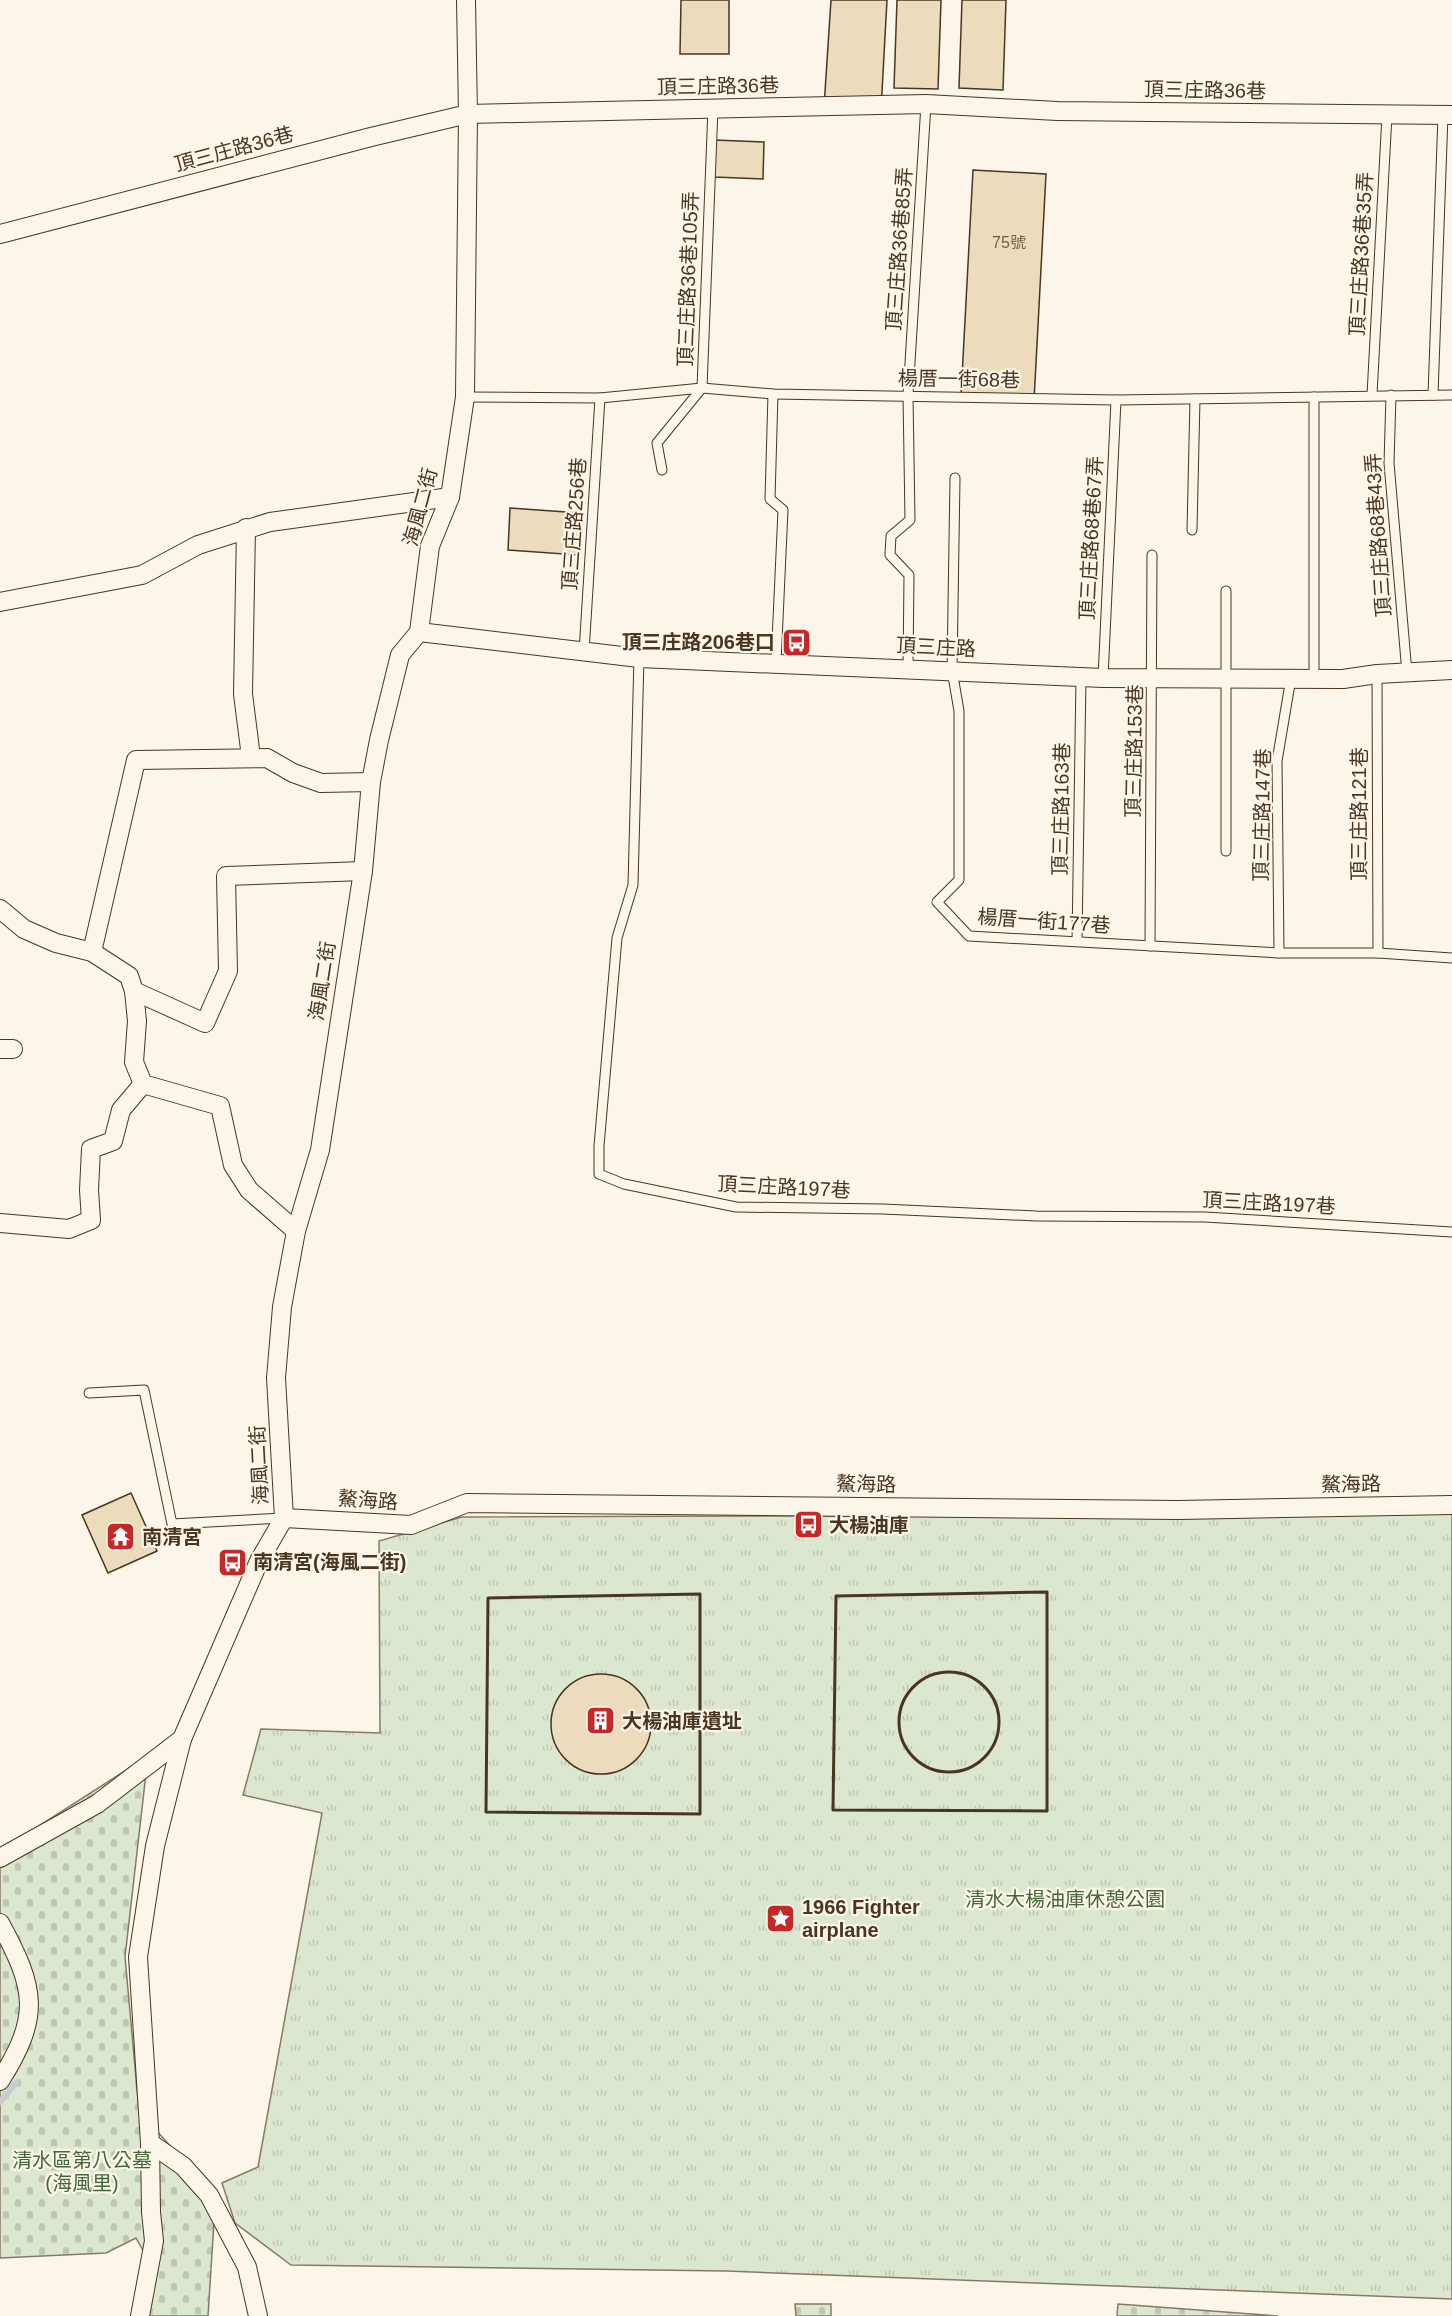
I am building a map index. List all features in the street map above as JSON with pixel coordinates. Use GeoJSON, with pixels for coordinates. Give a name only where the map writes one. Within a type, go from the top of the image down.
{"type":"FeatureCollection","features":[{"type":"Feature","properties":{"kind":"street","name":"海風二街"},"geometry":{"type":"LineString","coordinates":[[0,1858],[97,1804],[182,1738],[259,1561],[284,1518],[276,1378],[282,1307],[296,1231],[320,1150],[363,870],[371,782],[379,740],[400,655],[419,632],[430,546],[450,497],[465,397],[468,114],[466,0]]}},
{"type":"Feature","properties":{"kind":"street","name":"頂三庄路36巷"},"geometry":{"type":"LineString","coordinates":[[0,234],[371,137],[468,114],[926,104],[1057,111],[1448,115]]}},
{"type":"Feature","properties":{"kind":"street"},"geometry":{"type":"LineString","coordinates":[[0,602],[142,575],[198,545],[270,522],[450,497]]}},
{"type":"Feature","properties":{"kind":"street"},"geometry":{"type":"LineString","coordinates":[[246,528],[243,694],[251,757]]}},
{"type":"Feature","properties":{"kind":"street","name":"頂三庄路"},"geometry":{"type":"LineString","coordinates":[[419,632],[639,658],[1103,678],[1343,679],[1452,670]]}},
{"type":"Feature","properties":{"kind":"street"},"geometry":{"type":"LineString","coordinates":[[92,952],[136,760],[267,758],[293,773],[321,783],[371,782]]}},
{"type":"Feature","properties":{"kind":"street"},"geometry":{"type":"LineString","coordinates":[[134,991],[205,1023],[228,971],[226,876],[363,870]]}},
{"type":"Feature","properties":{"kind":"street"},"geometry":{"type":"LineString","coordinates":[[0,909],[24,928],[56,943],[92,952],[129,976],[134,991],[137,1021],[135,1062],[143,1084]]}},
{"type":"Feature","properties":{"kind":"street"},"geometry":{"type":"LineString","coordinates":[[143,1084],[220,1106],[233,1165],[249,1190],[296,1231]]}},
{"type":"Feature","properties":{"kind":"street"},"geometry":{"type":"LineString","coordinates":[[0,1223],[69,1229],[90,1220],[91,1149],[113,1141],[121,1110],[143,1084]]}},
{"type":"Feature","properties":{"kind":"street","name":"鰲海路"},"geometry":{"type":"LineString","coordinates":[[284,1518],[411,1525],[467,1503],[1179,1510],[1452,1505]]}},
{"type":"Feature","properties":{"kind":"street"},"geometry":{"type":"LineString","coordinates":[[140,2316],[154,2241],[138,1957],[155,1846],[182,1738]]}},
{"type":"Feature","properties":{"kind":"street"},"geometry":{"type":"LineString","coordinates":[[0,1923],[20,1959],[28,1986],[28,2024],[17,2055],[0,2082]]}},
{"type":"Feature","properties":{"kind":"street"},"geometry":{"type":"LineString","coordinates":[[150,2143],[183,2166],[209,2195],[247,2267],[258,2316]]}},
{"type":"Feature","properties":{"kind":"lane","name":"頂三庄路36巷85弄"},"geometry":{"type":"LineString","coordinates":[[908,669],[909,575],[890,555],[891,536],[910,520],[908,395],[926,104]]}},
{"type":"Feature","properties":{"kind":"lane","name":"頂三庄路36巷105弄"},"geometry":{"type":"LineString","coordinates":[[662,470],[657,443],[702,388],[713,108]]}},
{"type":"Feature","properties":{"kind":"lane","name":"頂三庄路36巷35弄"},"geometry":{"type":"LineString","coordinates":[[1372,395],[1387,115]]}},
{"type":"Feature","properties":{"kind":"lane"},"geometry":{"type":"LineString","coordinates":[[1433,395],[1448,115]]}},
{"type":"Feature","properties":{"kind":"lane","name":"楊厝一街68巷"},"geometry":{"type":"LineString","coordinates":[[465,397],[600,398],[702,388],[773,394],[1116,400],[1452,395]]}},
{"type":"Feature","properties":{"kind":"lane"},"geometry":{"type":"LineString","coordinates":[[773,394],[770,499],[783,510],[776,663]]}},
{"type":"Feature","properties":{"kind":"lane","name":"頂三庄路68巷43弄"},"geometry":{"type":"LineString","coordinates":[[1390,395],[1389,463],[1407,673]]}},
{"type":"Feature","properties":{"kind":"lane"},"geometry":{"type":"LineString","coordinates":[[1314,397],[1314,678]]}},
{"type":"Feature","properties":{"kind":"lane","name":"頂三庄路256巷"},"geometry":{"type":"LineString","coordinates":[[584,652],[600,398]]}},
{"type":"Feature","properties":{"kind":"lane"},"geometry":{"type":"LineString","coordinates":[[1192,530],[1195,399]]}},
{"type":"Feature","properties":{"kind":"lane","name":"頂三庄路68巷67弄"},"geometry":{"type":"LineString","coordinates":[[1103,678],[1116,400]]}},
{"type":"Feature","properties":{"kind":"lane","name":"楊厝一街177巷"},"geometry":{"type":"LineString","coordinates":[[955,478],[952,670],[959,711],[959,880],[937,902],[969,936],[1279,953],[1378,953],[1452,958]]}},
{"type":"Feature","properties":{"kind":"lane","name":"頂三庄路153巷"},"geometry":{"type":"LineString","coordinates":[[1150,946],[1152,555]]}},
{"type":"Feature","properties":{"kind":"lane"},"geometry":{"type":"LineString","coordinates":[[1226,591],[1226,851]]}},
{"type":"Feature","properties":{"kind":"lane","name":"頂三庄路197巷"},"geometry":{"type":"LineString","coordinates":[[639,658],[633,885],[617,938],[599,1135],[599,1174],[624,1184],[736,1207],[883,1209],[1036,1216],[1205,1217],[1452,1232]]}},
{"type":"Feature","properties":{"kind":"lane","name":"頂三庄路121巷"},"geometry":{"type":"LineString","coordinates":[[1377,675],[1378,953]]}},
{"type":"Feature","properties":{"kind":"lane","name":"頂三庄路163巷"},"geometry":{"type":"LineString","coordinates":[[1077,941],[1081,677]]}},
{"type":"Feature","properties":{"kind":"lane","name":"頂三庄路147巷"},"geometry":{"type":"LineString","coordinates":[[1279,953],[1277,761],[1291,678]]}},
{"type":"Feature","properties":{"kind":"lane"},"geometry":{"type":"LineString","coordinates":[[89,1393],[144,1390],[172,1524],[284,1518]]}},
{"type":"Feature","properties":{"kind":"green space","name":"清水大楊油庫休憩公園"},"geometry":{"type":"Polygon","coordinates":[[[1452,1514],[1452,2299],[726,2271],[291,2265],[235,2223],[222,2183],[258,2167],[322,1813],[243,1795],[261,1729],[380,1733],[379,1541],[462,1517],[1452,1514]]]}},
{"type":"Feature","properties":{"kind":"green space","name":"清水區第八公墓 (海風里)"},"geometry":{"type":"Polygon","coordinates":[[[148,1756],[125,1957],[139,2111],[188,2166],[214,2222],[208,2316],[146,2316],[155,2272],[136,2238],[106,2253],[0,2258],[0,1851],[148,1756]]]}},
{"type":"Feature","properties":{"kind":"green space"},"geometry":{"type":"Polygon","coordinates":[[[795,2304],[831,2304],[831,2316],[796,2316],[795,2304]]]}},
{"type":"Feature","properties":{"kind":"green space"},"geometry":{"type":"Polygon","coordinates":[[[1118,2304],[1278,2316],[1117,2316],[1118,2304]]]}},
{"type":"Feature","properties":{"kind":"building"},"geometry":{"type":"Polygon","coordinates":[[[681,0],[729,0],[729,54],[680,54],[681,0]]]}},
{"type":"Feature","properties":{"kind":"building"},"geometry":{"type":"Polygon","coordinates":[[[831,0],[887,0],[881,110],[824,107],[831,0]]]}},
{"type":"Feature","properties":{"kind":"building"},"geometry":{"type":"Polygon","coordinates":[[[897,0],[941,0],[938,89],[894,88],[897,0]]]}},
{"type":"Feature","properties":{"kind":"building"},"geometry":{"type":"Polygon","coordinates":[[[962,0],[1006,0],[1003,90],[959,88],[962,0]]]}},
{"type":"Feature","properties":{"kind":"building"},"geometry":{"type":"Polygon","coordinates":[[[715,140],[764,142],[763,179],[714,177],[715,140]]]}},
{"type":"Feature","properties":{"kind":"building"},"geometry":{"type":"Polygon","coordinates":[[[973,170],[1046,174],[1034,401],[961,396],[973,170]]]}},
{"type":"Feature","properties":{"kind":"building"},"geometry":{"type":"Polygon","coordinates":[[[510,508],[580,513],[578,555],[508,550],[510,508]]]}},
{"type":"Feature","properties":{"kind":"building","name":"南清宮"},"geometry":{"type":"Polygon","coordinates":[[[131,1493],[157,1551],[108,1573],[82,1515],[131,1493]]]}},
{"type":"Feature","properties":{"kind":"building","name":"大楊油庫遺址"},"geometry":{"type":"Polygon","coordinates":[[[601,1674],[620,1678],[637,1688],[647,1705],[651,1724],[647,1743],[637,1760],[620,1770],[601,1774],[582,1770],[565,1760],[555,1743],[551,1724],[555,1705],[565,1688],[582,1678],[601,1674]]]}},
{"type":"Feature","properties":{"kind":"waterway"},"geometry":{"type":"LineString","coordinates":[[0,2102],[16,2083]]}},
{"type":"Feature","properties":{"kind":"wall"},"geometry":{"type":"LineString","coordinates":[[1047,1592],[1047,1811],[833,1810],[836,1596],[1047,1592]]}},
{"type":"Feature","properties":{"kind":"wall"},"geometry":{"type":"LineString","coordinates":[[700,1594],[700,1814],[486,1812],[488,1598],[700,1594]]}},
{"type":"Feature","properties":{"kind":"wall"},"geometry":{"type":"LineString","coordinates":[[949,1672],[977,1680],[991,1694],[999,1722],[991,1750],[977,1764],[949,1772],[921,1764],[907,1750],[899,1722],[907,1694],[921,1680],[949,1672]]}},
{"type":"Feature","properties":{"kind":"place","name":"頂三庄路206巷口"},"geometry":{"type":"Point","coordinates":[796,642]}},
{"type":"Feature","properties":{"kind":"place","name":"大楊油庫"},"geometry":{"type":"Point","coordinates":[808,1525]}},
{"type":"Feature","properties":{"kind":"place","name":"南清宮"},"geometry":{"type":"Point","coordinates":[121,1537]}},
{"type":"Feature","properties":{"kind":"place","name":"南清宮(海風二街)"},"geometry":{"type":"Point","coordinates":[232,1562]}},
{"type":"Feature","properties":{"kind":"place","name":"大楊油庫遺址"},"geometry":{"type":"Point","coordinates":[601,1721]}},
{"type":"Feature","properties":{"kind":"place","name":"1966 Fighter airplane"},"geometry":{"type":"Point","coordinates":[781,1919]}}]}
